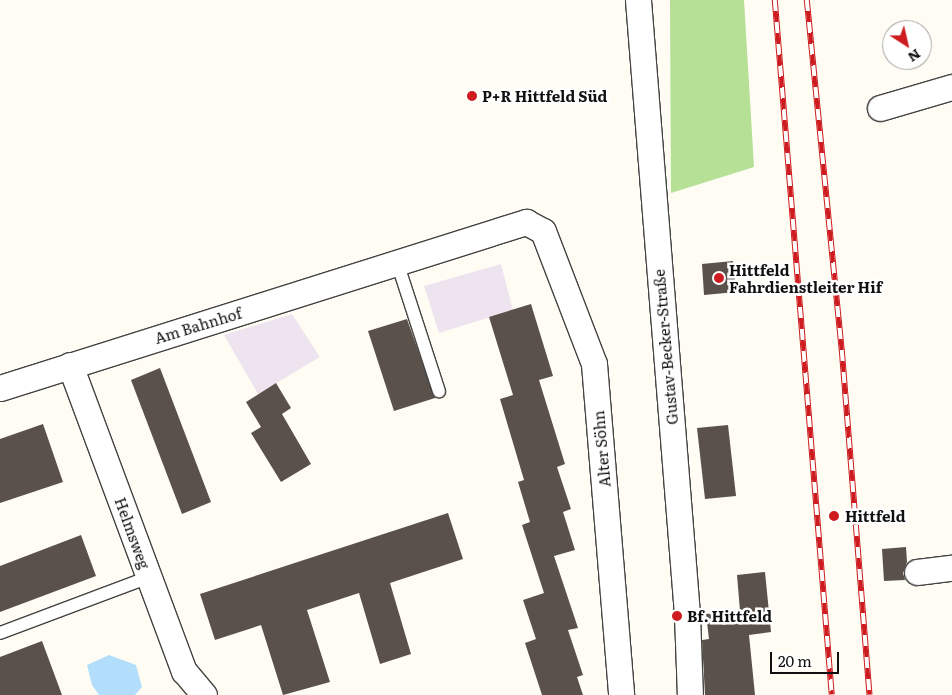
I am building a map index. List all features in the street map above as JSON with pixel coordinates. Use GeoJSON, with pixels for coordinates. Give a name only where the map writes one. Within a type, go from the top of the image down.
{"type":"FeatureCollection","features":[{"type":"Feature","properties":{"kind":"street","name":"Gustav-Becker-Straße"},"geometry":{"type":"LineString","coordinates":[[638,0],[687,615],[690,695]]}},
{"type":"Feature","properties":{"kind":"street"},"geometry":{"type":"LineString","coordinates":[[880,108],[952,87]]}},
{"type":"Feature","properties":{"kind":"street","name":"Am Bahnhof"},"geometry":{"type":"LineString","coordinates":[[0,388],[526,222]]}},
{"type":"Feature","properties":{"kind":"street","name":"Alter Söhn"},"geometry":{"type":"LineString","coordinates":[[526,222],[543,231],[594,364],[621,695]]}},
{"type":"Feature","properties":{"kind":"street","name":"Helmsweg"},"geometry":{"type":"LineString","coordinates":[[70,365],[184,671],[204,695]]}},
{"type":"Feature","properties":{"kind":"street"},"geometry":{"type":"LineString","coordinates":[[917,572],[952,568]]}},
{"type":"Feature","properties":{"kind":"lane"},"geometry":{"type":"LineString","coordinates":[[397,262],[439,391]]}},
{"type":"Feature","properties":{"kind":"lane"},"geometry":{"type":"LineString","coordinates":[[0,633],[149,576]]}},
{"type":"Feature","properties":{"kind":"shaded area"},"geometry":{"type":"Polygon","coordinates":[[[501,264],[513,310],[439,333],[424,286],[501,264]]]}},
{"type":"Feature","properties":{"kind":"shaded area"},"geometry":{"type":"Polygon","coordinates":[[[292,314],[320,357],[258,394],[224,335],[292,314]]]}},
{"type":"Feature","properties":{"kind":"green space"},"geometry":{"type":"Polygon","coordinates":[[[670,0],[744,0],[754,167],[671,193],[670,0]]]}},
{"type":"Feature","properties":{"kind":"water"},"geometry":{"type":"Polygon","coordinates":[[[109,655],[136,665],[142,687],[135,695],[99,695],[92,685],[87,665],[109,655]]]}},
{"type":"Feature","properties":{"kind":"building","name":"Hittfeld Fahrdienstleiter Hif"},"geometry":{"type":"Polygon","coordinates":[[[733,261],[736,292],[704,295],[702,264],[733,261]]]}},
{"type":"Feature","properties":{"kind":"building"},"geometry":{"type":"Polygon","coordinates":[[[531,304],[553,376],[539,380],[565,464],[557,467],[571,509],[563,512],[575,550],[554,556],[578,628],[568,630],[583,675],[577,677],[583,695],[542,695],[525,643],[536,639],[523,600],[544,593],[522,525],[530,522],[518,482],[524,480],[500,399],[513,395],[489,317],[531,304]]]}},
{"type":"Feature","properties":{"kind":"building"},"geometry":{"type":"Polygon","coordinates":[[[407,319],[435,398],[394,411],[368,331],[407,319]]]}},
{"type":"Feature","properties":{"kind":"building"},"geometry":{"type":"Polygon","coordinates":[[[160,368],[211,502],[182,514],[131,380],[160,368]]]}},
{"type":"Feature","properties":{"kind":"building"},"geometry":{"type":"Polygon","coordinates":[[[276,383],[291,408],[282,414],[311,464],[281,482],[251,433],[261,427],[246,402],[276,383]]]}},
{"type":"Feature","properties":{"kind":"building"},"geometry":{"type":"Polygon","coordinates":[[[43,424],[63,482],[0,503],[0,439],[43,424]]]}},
{"type":"Feature","properties":{"kind":"building"},"geometry":{"type":"Polygon","coordinates":[[[728,425],[736,496],[705,499],[697,428],[728,425]]]}},
{"type":"Feature","properties":{"kind":"building"},"geometry":{"type":"Polygon","coordinates":[[[448,513],[463,559],[390,583],[411,654],[380,664],[359,593],[307,610],[330,682],[283,695],[261,625],[215,640],[200,594],[448,513]]]}},
{"type":"Feature","properties":{"kind":"building"},"geometry":{"type":"Polygon","coordinates":[[[81,535],[96,576],[0,612],[0,566],[81,535]]]}},
{"type":"Feature","properties":{"kind":"building"},"geometry":{"type":"Polygon","coordinates":[[[906,547],[907,562],[903,573],[905,580],[884,581],[882,549],[906,547]]]}},
{"type":"Feature","properties":{"kind":"building"},"geometry":{"type":"Polygon","coordinates":[[[765,572],[771,632],[749,635],[755,695],[705,695],[702,640],[709,639],[706,614],[740,611],[737,575],[765,572]]]}},
{"type":"Feature","properties":{"kind":"building"},"geometry":{"type":"Polygon","coordinates":[[[42,641],[62,695],[0,695],[0,657],[42,641]]]}},
{"type":"Feature","properties":{"kind":"railway"},"geometry":{"type":"LineString","coordinates":[[775,0],[832,695]]}},
{"type":"Feature","properties":{"kind":"railway"},"geometry":{"type":"LineString","coordinates":[[807,0],[842,350],[870,695]]}},
{"type":"Feature","properties":{"kind":"place","name":"P+R Hittfeld Süd"},"geometry":{"type":"Point","coordinates":[472,96]}},
{"type":"Feature","properties":{"kind":"place","name":"Hittfeld Fahrdienstleiter Hif"},"geometry":{"type":"Point","coordinates":[719,278]}},
{"type":"Feature","properties":{"kind":"place","name":"Hittfeld"},"geometry":{"type":"Point","coordinates":[834,516]}},
{"type":"Feature","properties":{"kind":"place","name":"Bf. Hittfeld"},"geometry":{"type":"Point","coordinates":[677,616]}}]}
